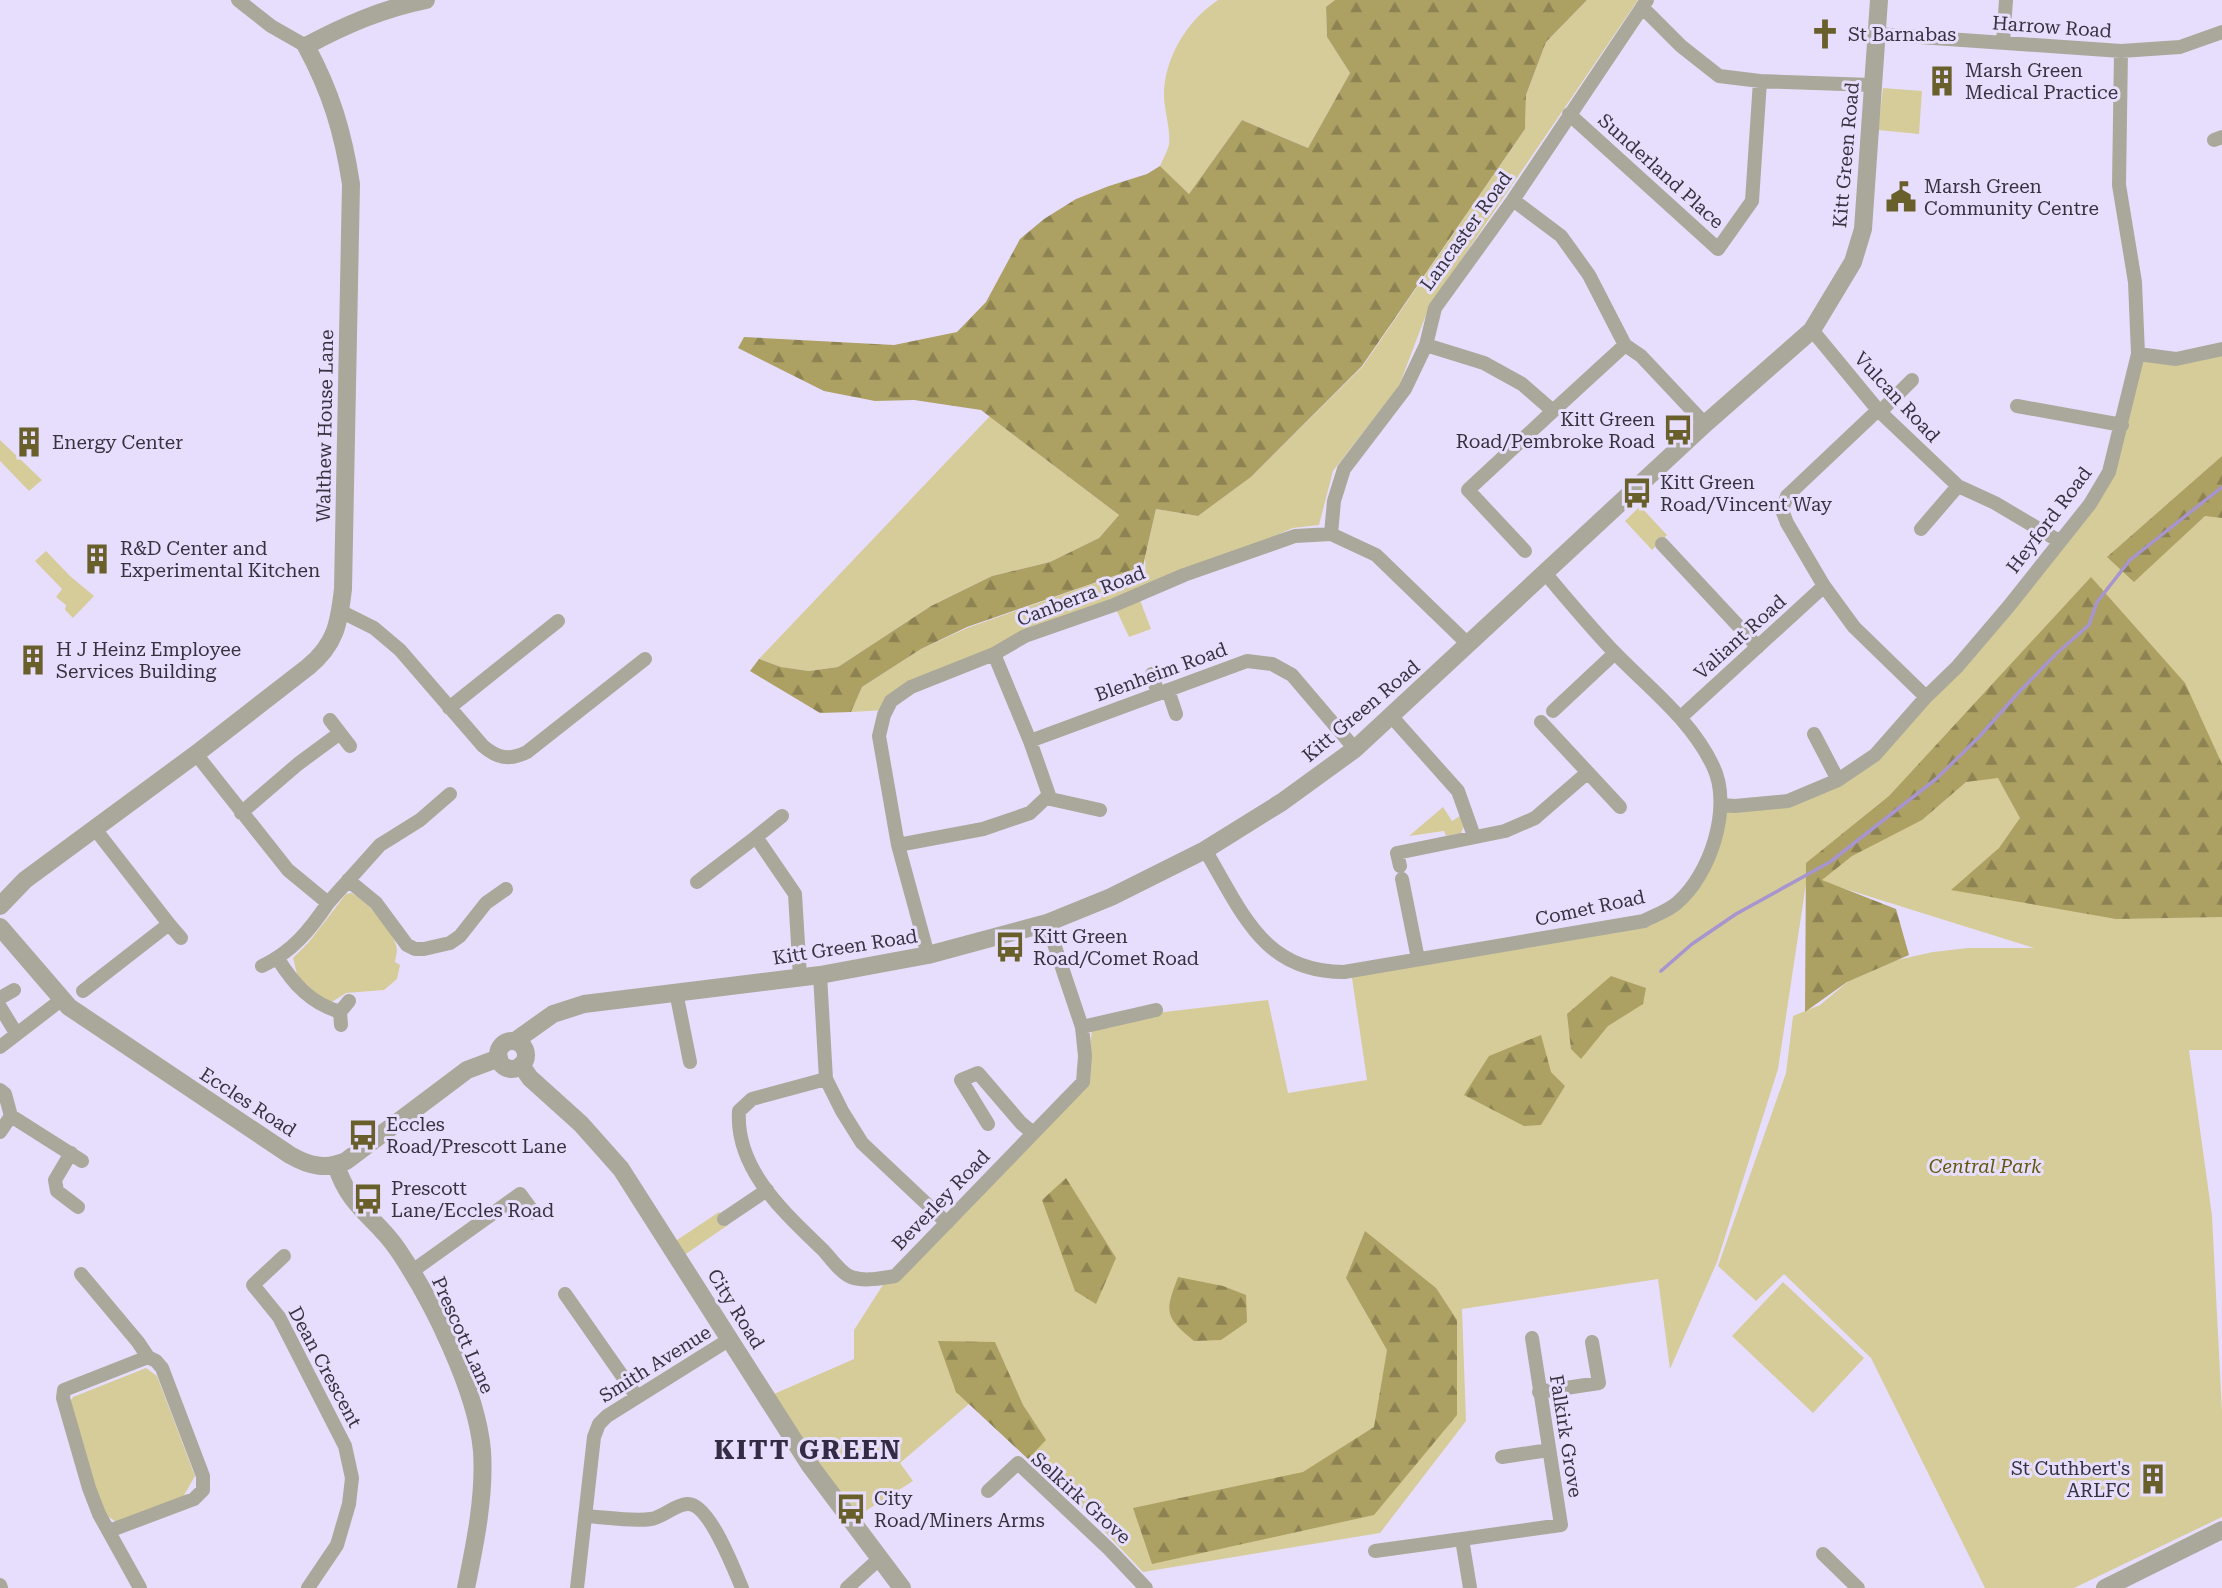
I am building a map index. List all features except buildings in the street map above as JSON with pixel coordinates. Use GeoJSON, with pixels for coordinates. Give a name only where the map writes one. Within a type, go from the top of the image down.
{"type":"FeatureCollection","features":[{"type":"Feature","properties":{"kind":"street"},"geometry":{"type":"LineString","coordinates":[[238,0],[271,26],[306,46],[365,17],[426,0]]}},
{"type":"Feature","properties":{"kind":"street","name":"Kitt Green Road"},"geometry":{"type":"LineString","coordinates":[[515,1041],[544,1019],[584,1004],[820,975],[928,955],[1047,923],[1111,897],[1205,850],[1282,802],[1355,749],[1706,424],[1812,330],[1853,262],[1863,229],[1880,0]]}},
{"type":"Feature","properties":{"kind":"street"},"geometry":{"type":"LineString","coordinates":[[2003,43],[2006,0]]}},
{"type":"Feature","properties":{"kind":"street"},"geometry":{"type":"LineString","coordinates":[[1644,3],[1681,46],[1719,76],[1872,85]]}},
{"type":"Feature","properties":{"kind":"street","name":"Lancaster Road"},"geometry":{"type":"LineString","coordinates":[[1331,534],[1334,500],[1344,469],[1405,389],[1426,345],[1435,308],[1513,200],[1644,3]]}},
{"type":"Feature","properties":{"kind":"street","name":"Harrow Road"},"geometry":{"type":"LineString","coordinates":[[1876,34],[2120,51],[2180,47],[2222,32]]}},
{"type":"Feature","properties":{"kind":"street","name":"Walthew House Lane"},"geometry":{"type":"LineString","coordinates":[[0,906],[25,880],[196,754],[319,658],[332,640],[343,589],[351,184],[347,155],[334,106],[323,77],[306,46]]}},
{"type":"Feature","properties":{"kind":"street","name":"Heyford Road"},"geometry":{"type":"LineString","coordinates":[[1722,805],[1788,801],[1838,780],[1875,755],[2009,607],[2090,504],[2109,471],[2138,354],[2135,282],[2119,185],[2120,51]]}},
{"type":"Feature","properties":{"kind":"street","name":"Sunderland Place"},"geometry":{"type":"LineString","coordinates":[[1569,114],[1718,249],[1752,201],[1760,80]]}},
{"type":"Feature","properties":{"kind":"street"},"geometry":{"type":"LineString","coordinates":[[1513,200],[1561,236],[1590,275],[1625,345],[1642,356],[1706,424]]}},
{"type":"Feature","properties":{"kind":"street","name":"Vulcan Road"},"geometry":{"type":"LineString","coordinates":[[1812,330],[1879,411],[1958,486],[1995,503],[2059,541]]}},
{"type":"Feature","properties":{"kind":"street"},"geometry":{"type":"LineString","coordinates":[[1426,345],[1484,363],[1522,384],[1553,411]]}},
{"type":"Feature","properties":{"kind":"street"},"geometry":{"type":"LineString","coordinates":[[1525,551],[1468,490],[1625,345]]}},
{"type":"Feature","properties":{"kind":"street"},"geometry":{"type":"LineString","coordinates":[[2138,354],[2176,359],[2222,349]]}},
{"type":"Feature","properties":{"kind":"street"},"geometry":{"type":"LineString","coordinates":[[1912,380],[1787,495],[1782,510],[1824,586],[1854,627],[1927,697]]}},
{"type":"Feature","properties":{"kind":"street"},"geometry":{"type":"LineString","coordinates":[[2017,406],[2122,425]]}},
{"type":"Feature","properties":{"kind":"street"},"geometry":{"type":"LineString","coordinates":[[1922,529],[1958,486]]}},
{"type":"Feature","properties":{"kind":"street","name":"Canberra Road"},"geometry":{"type":"LineString","coordinates":[[928,955],[898,845],[879,736],[891,701],[911,687],[995,654],[1025,636],[1114,605],[1184,575],[1331,534],[1376,555],[1469,645]]}},
{"type":"Feature","properties":{"kind":"street"},"geometry":{"type":"LineString","coordinates":[[1662,544],[1758,647]]}},
{"type":"Feature","properties":{"kind":"street","name":"Comet Road"},"geometry":{"type":"LineString","coordinates":[[1205,850],[1261,939],[1286,960],[1321,972],[1344,972],[1644,921],[1676,904],[1697,882],[1712,848],[1722,805],[1714,768],[1681,717],[1615,653],[1545,573]]}},
{"type":"Feature","properties":{"kind":"street","name":"Valiant Road"},"geometry":{"type":"LineString","coordinates":[[1681,717],[1824,586]]}},
{"type":"Feature","properties":{"kind":"street"},"geometry":{"type":"LineString","coordinates":[[340,611],[374,628],[400,650],[449,708],[492,754],[499,757],[513,758],[527,752],[645,659]]}},
{"type":"Feature","properties":{"kind":"street"},"geometry":{"type":"LineString","coordinates":[[449,708],[558,621]]}},
{"type":"Feature","properties":{"kind":"street"},"geometry":{"type":"LineString","coordinates":[[1553,711],[1615,653]]}},
{"type":"Feature","properties":{"kind":"street"},"geometry":{"type":"LineString","coordinates":[[898,845],[983,829],[1030,813],[1049,795],[995,654]]}},
{"type":"Feature","properties":{"kind":"street","name":"Blenheim Road"},"geometry":{"type":"LineString","coordinates":[[1030,741],[1247,661],[1272,664],[1292,675],[1355,749]]}},
{"type":"Feature","properties":{"kind":"street"},"geometry":{"type":"LineString","coordinates":[[1152,674],[1175,714]]}},
{"type":"Feature","properties":{"kind":"street"},"geometry":{"type":"LineString","coordinates":[[1392,717],[1458,791],[1474,836]]}},
{"type":"Feature","properties":{"kind":"street"},"geometry":{"type":"LineString","coordinates":[[330,720],[349,746]]}},
{"type":"Feature","properties":{"kind":"street"},"geometry":{"type":"LineString","coordinates":[[1541,722],[1620,807]]}},
{"type":"Feature","properties":{"kind":"street"},"geometry":{"type":"LineString","coordinates":[[240,813],[340,733]]}},
{"type":"Feature","properties":{"kind":"street"},"geometry":{"type":"LineString","coordinates":[[1814,734],[1838,780]]}},
{"type":"Feature","properties":{"kind":"street"},"geometry":{"type":"LineString","coordinates":[[196,754],[240,813],[288,870],[328,903]]}},
{"type":"Feature","properties":{"kind":"street"},"geometry":{"type":"LineString","coordinates":[[1418,959],[1397,853],[1505,831],[1535,818],[1587,773]]}},
{"type":"Feature","properties":{"kind":"street"},"geometry":{"type":"LineString","coordinates":[[262,966],[278,959],[303,936],[328,903],[380,845],[420,820],[450,794]]}},
{"type":"Feature","properties":{"kind":"street"},"geometry":{"type":"LineString","coordinates":[[1046,798],[1100,810]]}},
{"type":"Feature","properties":{"kind":"street"},"geometry":{"type":"LineString","coordinates":[[698,882],[782,816]]}},
{"type":"Feature","properties":{"kind":"street"},"geometry":{"type":"LineString","coordinates":[[95,829],[181,937]]}},
{"type":"Feature","properties":{"kind":"street"},"geometry":{"type":"LineString","coordinates":[[756,837],[795,894],[800,977]]}},
{"type":"Feature","properties":{"kind":"street"},"geometry":{"type":"LineString","coordinates":[[348,880],[376,903],[407,952],[450,943],[460,936],[486,903],[506,889]]}},
{"type":"Feature","properties":{"kind":"street","name":"Beverley Road"},"geometry":{"type":"LineString","coordinates":[[826,1079],[752,1099],[739,1111],[738,1124],[746,1149],[757,1177],[778,1206],[850,1277],[873,1280],[894,1276],[1083,1082],[1085,1056],[1082,1027],[1047,923]]}},
{"type":"Feature","properties":{"kind":"street"},"geometry":{"type":"LineString","coordinates":[[83,991],[98,970],[169,924]]}},
{"type":"Feature","properties":{"kind":"street","name":"Eccles Road"},"geometry":{"type":"LineString","coordinates":[[0,926],[61,1000],[92,1024],[290,1155],[314,1166],[336,1165]]}},
{"type":"Feature","properties":{"kind":"street"},"geometry":{"type":"LineString","coordinates":[[278,959],[303,993],[318,1003],[343,1013]]}},
{"type":"Feature","properties":{"kind":"street"},"geometry":{"type":"LineString","coordinates":[[820,975],[826,1079],[842,1111],[862,1143],[947,1223]]}},
{"type":"Feature","properties":{"kind":"street"},"geometry":{"type":"LineString","coordinates":[[0,998],[14,990]]}},
{"type":"Feature","properties":{"kind":"street"},"geometry":{"type":"LineString","coordinates":[[676,992],[690,1062]]}},
{"type":"Feature","properties":{"kind":"street"},"geometry":{"type":"LineString","coordinates":[[0,1047],[61,1000]]}},
{"type":"Feature","properties":{"kind":"street"},"geometry":{"type":"LineString","coordinates":[[0,1007],[16,1033]]}},
{"type":"Feature","properties":{"kind":"street"},"geometry":{"type":"LineString","coordinates":[[1082,1027],[1157,1010]]}},
{"type":"Feature","properties":{"kind":"street"},"geometry":{"type":"LineString","coordinates":[[515,1041],[523,1045],[526,1052],[525,1061],[515,1068],[507,1068],[499,1058],[502,1045],[515,1041]]}},
{"type":"Feature","properties":{"kind":"street"},"geometry":{"type":"LineString","coordinates":[[336,1165],[354,1156],[467,1070],[499,1058]]}},
{"type":"Feature","properties":{"kind":"street","name":"City Road"},"geometry":{"type":"LineString","coordinates":[[521,1065],[530,1078],[580,1124],[621,1169],[809,1464],[902,1588]]}},
{"type":"Feature","properties":{"kind":"street"},"geometry":{"type":"LineString","coordinates":[[988,1124],[961,1080],[978,1073],[1033,1133]]}},
{"type":"Feature","properties":{"kind":"street"},"geometry":{"type":"LineString","coordinates":[[0,1090],[5,1094],[11,1116],[76,1157],[54,1180],[57,1191],[78,1207]]}},
{"type":"Feature","properties":{"kind":"street"},"geometry":{"type":"LineString","coordinates":[[0,1132],[11,1116]]}},
{"type":"Feature","properties":{"kind":"street","name":"Prescott Lane"},"geometry":{"type":"LineString","coordinates":[[336,1165],[353,1201],[386,1234],[411,1272],[439,1324],[460,1370],[479,1431],[482,1451],[480,1499],[466,1588]]}},
{"type":"Feature","properties":{"kind":"street"},"geometry":{"type":"LineString","coordinates":[[724,1219],[766,1190]]}},
{"type":"Feature","properties":{"kind":"street"},"geometry":{"type":"LineString","coordinates":[[411,1272],[520,1194],[534,1213]]}},
{"type":"Feature","properties":{"kind":"street","name":"Dean Crescent"},"geometry":{"type":"LineString","coordinates":[[284,1256],[253,1285],[279,1317],[345,1446],[352,1478],[349,1504],[337,1545],[308,1588]]}},
{"type":"Feature","properties":{"kind":"street"},"geometry":{"type":"LineString","coordinates":[[81,1274],[148,1357],[162,1368],[204,1476],[203,1490],[194,1499],[109,1531]]}},
{"type":"Feature","properties":{"kind":"street"},"geometry":{"type":"LineString","coordinates":[[565,1294],[637,1397]]}},
{"type":"Feature","properties":{"kind":"street","name":"Falkirk Grove"},"geometry":{"type":"LineString","coordinates":[[1376,1552],[1561,1525],[1532,1338]]}},
{"type":"Feature","properties":{"kind":"street","name":"Smith Avenue"},"geometry":{"type":"LineString","coordinates":[[578,1588],[596,1429],[607,1416],[730,1339]]}},
{"type":"Feature","properties":{"kind":"street"},"geometry":{"type":"LineString","coordinates":[[1539,1392],[1599,1383],[1592,1342]]}},
{"type":"Feature","properties":{"kind":"street"},"geometry":{"type":"LineString","coordinates":[[140,1588],[89,1488],[64,1406],[64,1390],[148,1357]]}},
{"type":"Feature","properties":{"kind":"street"},"geometry":{"type":"LineString","coordinates":[[1502,1457],[1549,1450]]}},
{"type":"Feature","properties":{"kind":"street","name":"Selkirk Grove"},"geometry":{"type":"LineString","coordinates":[[988,1491],[1018,1463],[1146,1588]]}},
{"type":"Feature","properties":{"kind":"street"},"geometry":{"type":"LineString","coordinates":[[585,1516],[648,1519],[680,1506],[696,1506],[708,1517],[742,1588]]}},
{"type":"Feature","properties":{"kind":"street"},"geometry":{"type":"LineString","coordinates":[[2105,1588],[2222,1530]]}},
{"type":"Feature","properties":{"kind":"street"},"geometry":{"type":"LineString","coordinates":[[1462,1539],[1470,1588]]}},
{"type":"Feature","properties":{"kind":"street"},"geometry":{"type":"LineString","coordinates":[[1823,1554],[1857,1588]]}},
{"type":"Feature","properties":{"kind":"street"},"geometry":{"type":"LineString","coordinates":[[847,1588],[879,1559]]}},
{"type":"Feature","properties":{"kind":"green space"},"geometry":{"type":"Polygon","coordinates":[[[1218,0],[1335,0],[1326,8],[1327,37],[1350,73],[1308,148],[1242,120],[1189,194],[1160,166],[1169,145],[1164,91],[1169,64],[1180,40],[1197,18],[1218,0]]]}},
{"type":"Feature","properties":{"kind":"green space"},"geometry":{"type":"Polygon","coordinates":[[[1335,0],[1587,0],[1546,42],[1526,95],[1525,129],[1362,366],[1251,477],[1198,516],[1156,509],[1143,566],[967,627],[921,649],[862,687],[851,712],[820,713],[750,671],[759,659],[781,667],[809,671],[838,667],[931,606],[992,576],[1050,562],[1099,538],[1119,515],[981,410],[914,400],[875,401],[824,391],[738,348],[744,337],[894,345],[957,332],[986,302],[1020,239],[1044,219],[1076,199],[1147,174],[1160,166],[1189,194],[1242,120],[1308,148],[1350,73],[1327,37],[1326,7],[1335,0]]]}},
{"type":"Feature","properties":{"kind":"green space"},"geometry":{"type":"Polygon","coordinates":[[[1587,0],[1638,0],[1429,307],[1399,386],[1333,471],[1319,525],[1293,528],[1138,595],[1151,629],[1129,637],[1114,605],[919,684],[886,710],[851,712],[862,687],[921,649],[967,628],[1143,566],[1146,580],[1145,558],[1156,509],[1198,516],[1251,477],[1363,366],[1525,129],[1526,95],[1546,42],[1587,0]]]}},
{"type":"Feature","properties":{"kind":"green space"},"geometry":{"type":"Polygon","coordinates":[[[1883,88],[1922,91],[1919,134],[1878,130],[1883,88]]]}},
{"type":"Feature","properties":{"kind":"green space","name":"Central Park"},"geometry":{"type":"Polygon","coordinates":[[[2222,349],[2222,1050],[2189,1050],[2212,1216],[2222,1412],[2222,1517],[2074,1588],[1985,1588],[1871,1358],[1784,1274],[1756,1301],[1718,1266],[1786,1073],[1793,1016],[1820,1005],[1851,979],[1888,962],[1968,948],[2034,948],[1807,877],[1778,1069],[1717,1262],[1670,1369],[1658,1279],[1462,1309],[1466,1421],[1380,1533],[1143,1572],[977,1397],[900,1463],[913,1481],[856,1517],[767,1397],[854,1359],[854,1330],[888,1277],[1033,1133],[1084,1091],[1092,1030],[1164,1012],[1268,1000],[1288,1093],[1367,1080],[1351,971],[1644,921],[1697,882],[1722,805],[1788,801],[1875,755],[1926,697],[2109,472],[2138,354],[2176,359],[2222,349]]]}},
{"type":"Feature","properties":{"kind":"green space"},"geometry":{"type":"Polygon","coordinates":[[[990,416],[1119,515],[1099,538],[1050,562],[992,576],[931,606],[838,667],[809,671],[781,667],[759,659],[990,416]]]}},
{"type":"Feature","properties":{"kind":"green space"},"geometry":{"type":"Polygon","coordinates":[[[0,440],[42,480],[29,491],[0,461],[0,440]]]}},
{"type":"Feature","properties":{"kind":"green space"},"geometry":{"type":"Polygon","coordinates":[[[2222,456],[2222,518],[2205,516],[2134,582],[2107,557],[2222,456]]]}},
{"type":"Feature","properties":{"kind":"green space"},"geometry":{"type":"Polygon","coordinates":[[[1640,506],[1667,535],[1652,550],[1625,521],[1640,506]]]}},
{"type":"Feature","properties":{"kind":"green space"},"geometry":{"type":"Polygon","coordinates":[[[46,551],[94,596],[73,618],[65,610],[66,605],[56,597],[62,589],[35,561],[46,551]]]}},
{"type":"Feature","properties":{"kind":"green space"},"geometry":{"type":"Polygon","coordinates":[[[2091,577],[2185,683],[2222,764],[2222,917],[2116,919],[1951,890],[1999,848],[2020,818],[1998,778],[1966,782],[1922,820],[1852,856],[1822,880],[1896,909],[1909,955],[1847,982],[1805,1012],[1806,863],[1889,796],[2091,577]]]}},
{"type":"Feature","properties":{"kind":"green space"},"geometry":{"type":"Polygon","coordinates":[[[1443,807],[1452,821],[1460,816],[1464,826],[1461,833],[1446,836],[1444,831],[1409,836],[1443,807]]]}},
{"type":"Feature","properties":{"kind":"green space"},"geometry":{"type":"Polygon","coordinates":[[[351,893],[384,923],[397,947],[395,962],[400,965],[397,979],[384,990],[346,993],[330,1003],[295,976],[297,974],[293,958],[309,942],[346,894],[351,893]]]}},
{"type":"Feature","properties":{"kind":"green space"},"geometry":{"type":"Polygon","coordinates":[[[1611,976],[1646,988],[1643,1004],[1608,1026],[1581,1059],[1571,1049],[1567,1014],[1611,976]]]}},
{"type":"Feature","properties":{"kind":"green space"},"geometry":{"type":"Polygon","coordinates":[[[1541,1035],[1551,1072],[1565,1086],[1541,1125],[1524,1126],[1464,1095],[1489,1056],[1541,1035]]]}},
{"type":"Feature","properties":{"kind":"green space"},"geometry":{"type":"Polygon","coordinates":[[[1066,1178],[1116,1258],[1096,1304],[1075,1291],[1042,1200],[1066,1178]]]}},
{"type":"Feature","properties":{"kind":"green space"},"geometry":{"type":"Polygon","coordinates":[[[719,1212],[728,1225],[680,1258],[671,1244],[719,1212]]]}},
{"type":"Feature","properties":{"kind":"green space"},"geometry":{"type":"Polygon","coordinates":[[[1365,1231],[1436,1288],[1457,1320],[1457,1415],[1374,1515],[1152,1564],[1133,1508],[1303,1472],[1374,1427],[1387,1350],[1346,1278],[1365,1231]]]}},
{"type":"Feature","properties":{"kind":"green space"},"geometry":{"type":"Polygon","coordinates":[[[1178,1277],[1223,1286],[1246,1295],[1247,1322],[1221,1340],[1194,1341],[1177,1325],[1170,1313],[1169,1306],[1178,1277]]]}},
{"type":"Feature","properties":{"kind":"green space"},"geometry":{"type":"Polygon","coordinates":[[[1783,1282],[1864,1358],[1813,1413],[1732,1336],[1783,1282]]]}},
{"type":"Feature","properties":{"kind":"green space"},"geometry":{"type":"Polygon","coordinates":[[[938,1341],[995,1342],[1023,1405],[1046,1440],[1028,1459],[956,1392],[938,1341]]]}},
{"type":"Feature","properties":{"kind":"green space"},"geometry":{"type":"Polygon","coordinates":[[[146,1368],[157,1376],[195,1476],[183,1497],[116,1522],[102,1512],[67,1406],[73,1397],[146,1368]]]}},
{"type":"Feature","properties":{"kind":"waterway"},"geometry":{"type":"LineString","coordinates":[[1661,971],[1692,944],[1736,914],[1830,862],[1936,779],[2057,653],[2089,625],[2097,602],[2130,560],[2222,487]]}},
{"type":"Feature","properties":{"kind":"place","name":"St Barnabas"},"geometry":{"type":"Point","coordinates":[1825,34]}},
{"type":"Feature","properties":{"kind":"place","name":"Marsh Green Medical Practice"},"geometry":{"type":"Point","coordinates":[1942,81]}},
{"type":"Feature","properties":{"kind":"place","name":"Marsh Green Community Centre"},"geometry":{"type":"Point","coordinates":[1901,197]}},
{"type":"Feature","properties":{"kind":"place","name":"Kitt Green Road/Pembroke Road"},"geometry":{"type":"Point","coordinates":[1678,430]}},
{"type":"Feature","properties":{"kind":"place","name":"Energy Center"},"geometry":{"type":"Point","coordinates":[29,442]}},
{"type":"Feature","properties":{"kind":"place","name":"Kitt Green Road/Vincent Way"},"geometry":{"type":"Point","coordinates":[1637,493]}},
{"type":"Feature","properties":{"kind":"place","name":"R&D Center and Experimental Kitchen"},"geometry":{"type":"Point","coordinates":[97,559]}},
{"type":"Feature","properties":{"kind":"place","name":"H J Heinz Employee Services Building"},"geometry":{"type":"Point","coordinates":[33,660]}},
{"type":"Feature","properties":{"kind":"place","name":"Kitt Green Road/Comet Road"},"geometry":{"type":"Point","coordinates":[1010,947]}},
{"type":"Feature","properties":{"kind":"place","name":"Eccles Road/Prescott Lane"},"geometry":{"type":"Point","coordinates":[363,1135]}},
{"type":"Feature","properties":{"kind":"place","name":"Prescott Lane/Eccles Road"},"geometry":{"type":"Point","coordinates":[368,1199]}},
{"type":"Feature","properties":{"kind":"place","name":"St Cuthbert's ARLFC"},"geometry":{"type":"Point","coordinates":[2153,1479]}},
{"type":"Feature","properties":{"kind":"place","name":"City Road/Miners Arms"},"geometry":{"type":"Point","coordinates":[851,1509]}},
{"type":"Feature","properties":{"kind":"district","name":"KITT GREEN"},"geometry":{"type":"Point","coordinates":[808,1450]}}]}
